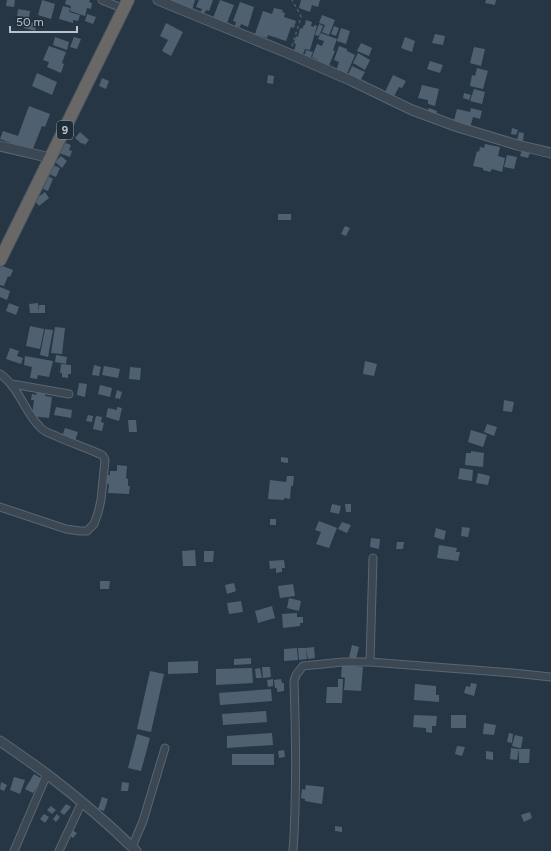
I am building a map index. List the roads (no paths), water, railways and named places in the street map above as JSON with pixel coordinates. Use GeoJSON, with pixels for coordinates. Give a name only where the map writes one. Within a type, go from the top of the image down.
{"type":"FeatureCollection","features":[{"type":"Feature","properties":{"kind":"highway","name":"9"},"geometry":{"type":"LineString","coordinates":[[0,260],[126,5]]}},
{"type":"Feature","properties":{"kind":"street"},"geometry":{"type":"LineString","coordinates":[[102,0],[126,5]]}},
{"type":"Feature","properties":{"kind":"street"},"geometry":{"type":"LineString","coordinates":[[158,0],[290,54],[352,81],[412,110],[458,127],[517,145],[551,153]]}},
{"type":"Feature","properties":{"kind":"street"},"geometry":{"type":"LineString","coordinates":[[0,146],[51,158]]}},
{"type":"Feature","properties":{"kind":"street"},"geometry":{"type":"LineString","coordinates":[[0,374],[12,384],[25,407],[40,428],[74,445],[97,452],[103,456],[105,460],[102,494],[98,513],[94,524],[86,531],[66,529],[0,507]]}},
{"type":"Feature","properties":{"kind":"street"},"geometry":{"type":"LineString","coordinates":[[12,384],[68,394]]}},
{"type":"Feature","properties":{"kind":"street"},"geometry":{"type":"LineString","coordinates":[[370,662],[373,558]]}},
{"type":"Feature","properties":{"kind":"street"},"geometry":{"type":"LineString","coordinates":[[293,851],[296,815],[294,681],[296,675],[303,666],[343,662],[370,662],[551,677]]}},
{"type":"Feature","properties":{"kind":"street"},"geometry":{"type":"LineString","coordinates":[[0,741],[82,802],[134,849],[165,748]]}},
{"type":"Feature","properties":{"kind":"street"},"geometry":{"type":"LineString","coordinates":[[14,851],[46,774]]}},
{"type":"Feature","properties":{"kind":"street"},"geometry":{"type":"LineString","coordinates":[[59,851],[82,802]]}}]}
